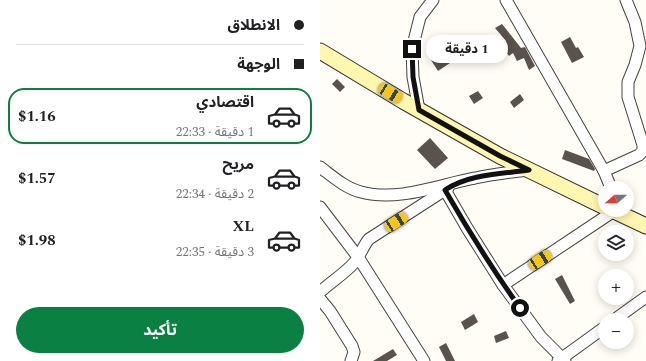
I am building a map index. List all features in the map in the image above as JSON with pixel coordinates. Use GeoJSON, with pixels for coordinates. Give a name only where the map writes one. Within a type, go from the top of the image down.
{"type":"FeatureCollection","features":[{"type":"Feature","properties":{"kind":"street"},"geometry":{"type":"LineString","coordinates":[[419,110],[413,77],[412,49],[420,17],[433,0]]}},
{"type":"Feature","properties":{"kind":"street"},"geometry":{"type":"LineString","coordinates":[[506,0],[604,171],[608,181]]}},
{"type":"Feature","properties":{"kind":"street"},"geometry":{"type":"LineString","coordinates":[[604,171],[639,155],[643,151],[643,145],[628,97],[628,82],[635,65],[640,46],[635,22],[626,0]]}},
{"type":"Feature","properties":{"kind":"street"},"geometry":{"type":"LineString","coordinates":[[320,51],[500,156],[598,203]]}},
{"type":"Feature","properties":{"kind":"street"},"geometry":{"type":"LineString","coordinates":[[320,167],[346,186],[360,192],[378,195],[410,193],[474,178],[529,170]]}},
{"type":"Feature","properties":{"kind":"street"},"geometry":{"type":"LineString","coordinates":[[320,292],[353,264],[369,239],[456,183]]}},
{"type":"Feature","properties":{"kind":"street"},"geometry":{"type":"LineString","coordinates":[[445,190],[503,285],[541,337],[562,360],[598,332]]}},
{"type":"Feature","properties":{"kind":"street"},"geometry":{"type":"LineString","coordinates":[[320,207],[358,257],[424,361]]}},
{"type":"Feature","properties":{"kind":"street"},"geometry":{"type":"LineString","coordinates":[[503,285],[606,217]]}},
{"type":"Feature","properties":{"kind":"street"},"geometry":{"type":"LineString","coordinates":[[627,217],[646,226]]}},
{"type":"Feature","properties":{"kind":"street"},"geometry":{"type":"LineString","coordinates":[[624,313],[646,297]]}},
{"type":"Feature","properties":{"kind":"street"},"geometry":{"type":"LineString","coordinates":[[320,299],[330,311],[352,346],[354,352],[351,361]]}},
{"type":"Feature","properties":{"kind":"building"},"geometry":{"type":"Polygon","coordinates":[[[502,24],[521,48],[525,47],[535,66],[529,70],[524,58],[517,61],[513,53],[509,56],[501,45],[506,41],[495,28],[502,24]]]}},
{"type":"Feature","properties":{"kind":"building"},"geometry":{"type":"Polygon","coordinates":[[[570,37],[576,48],[578,47],[584,57],[572,63],[561,42],[570,37]]]}},
{"type":"Feature","properties":{"kind":"building"},"geometry":{"type":"Polygon","coordinates":[[[437,44],[450,63],[438,71],[431,60],[434,58],[428,50],[437,44]]]}},
{"type":"Feature","properties":{"kind":"building"},"geometry":{"type":"Polygon","coordinates":[[[337,79],[345,87],[340,92],[332,84],[337,79]]]}},
{"type":"Feature","properties":{"kind":"building"},"geometry":{"type":"Polygon","coordinates":[[[478,91],[483,98],[474,104],[469,96],[478,91]]]}},
{"type":"Feature","properties":{"kind":"building"},"geometry":{"type":"Polygon","coordinates":[[[520,94],[524,100],[514,108],[510,102],[520,94]]]}},
{"type":"Feature","properties":{"kind":"building"},"geometry":{"type":"Polygon","coordinates":[[[430,138],[448,158],[435,169],[417,150],[430,138]]]}},
{"type":"Feature","properties":{"kind":"building"},"geometry":{"type":"Polygon","coordinates":[[[565,150],[589,159],[595,169],[594,171],[562,159],[565,150]]]}},
{"type":"Feature","properties":{"kind":"building"},"geometry":{"type":"Polygon","coordinates":[[[562,275],[575,301],[570,304],[555,279],[562,275]]]}},
{"type":"Feature","properties":{"kind":"building"},"geometry":{"type":"Polygon","coordinates":[[[474,314],[478,322],[465,330],[461,322],[474,314]]]}},
{"type":"Feature","properties":{"kind":"building"},"geometry":{"type":"Polygon","coordinates":[[[506,331],[509,338],[496,343],[494,336],[506,331]]]}},
{"type":"Feature","properties":{"kind":"building"},"geometry":{"type":"Polygon","coordinates":[[[446,343],[455,361],[446,361],[439,347],[446,343]]]}},
{"type":"Feature","properties":{"kind":"building"},"geometry":{"type":"Polygon","coordinates":[[[393,349],[397,355],[387,361],[373,361],[393,349]]]}},
{"type":"Feature","properties":{"kind":"route"},"geometry":{"type":"LineString","coordinates":[[412,49],[413,77],[419,110],[500,156],[529,170],[474,178],[456,183],[445,190],[503,285],[520,308]]}}]}
